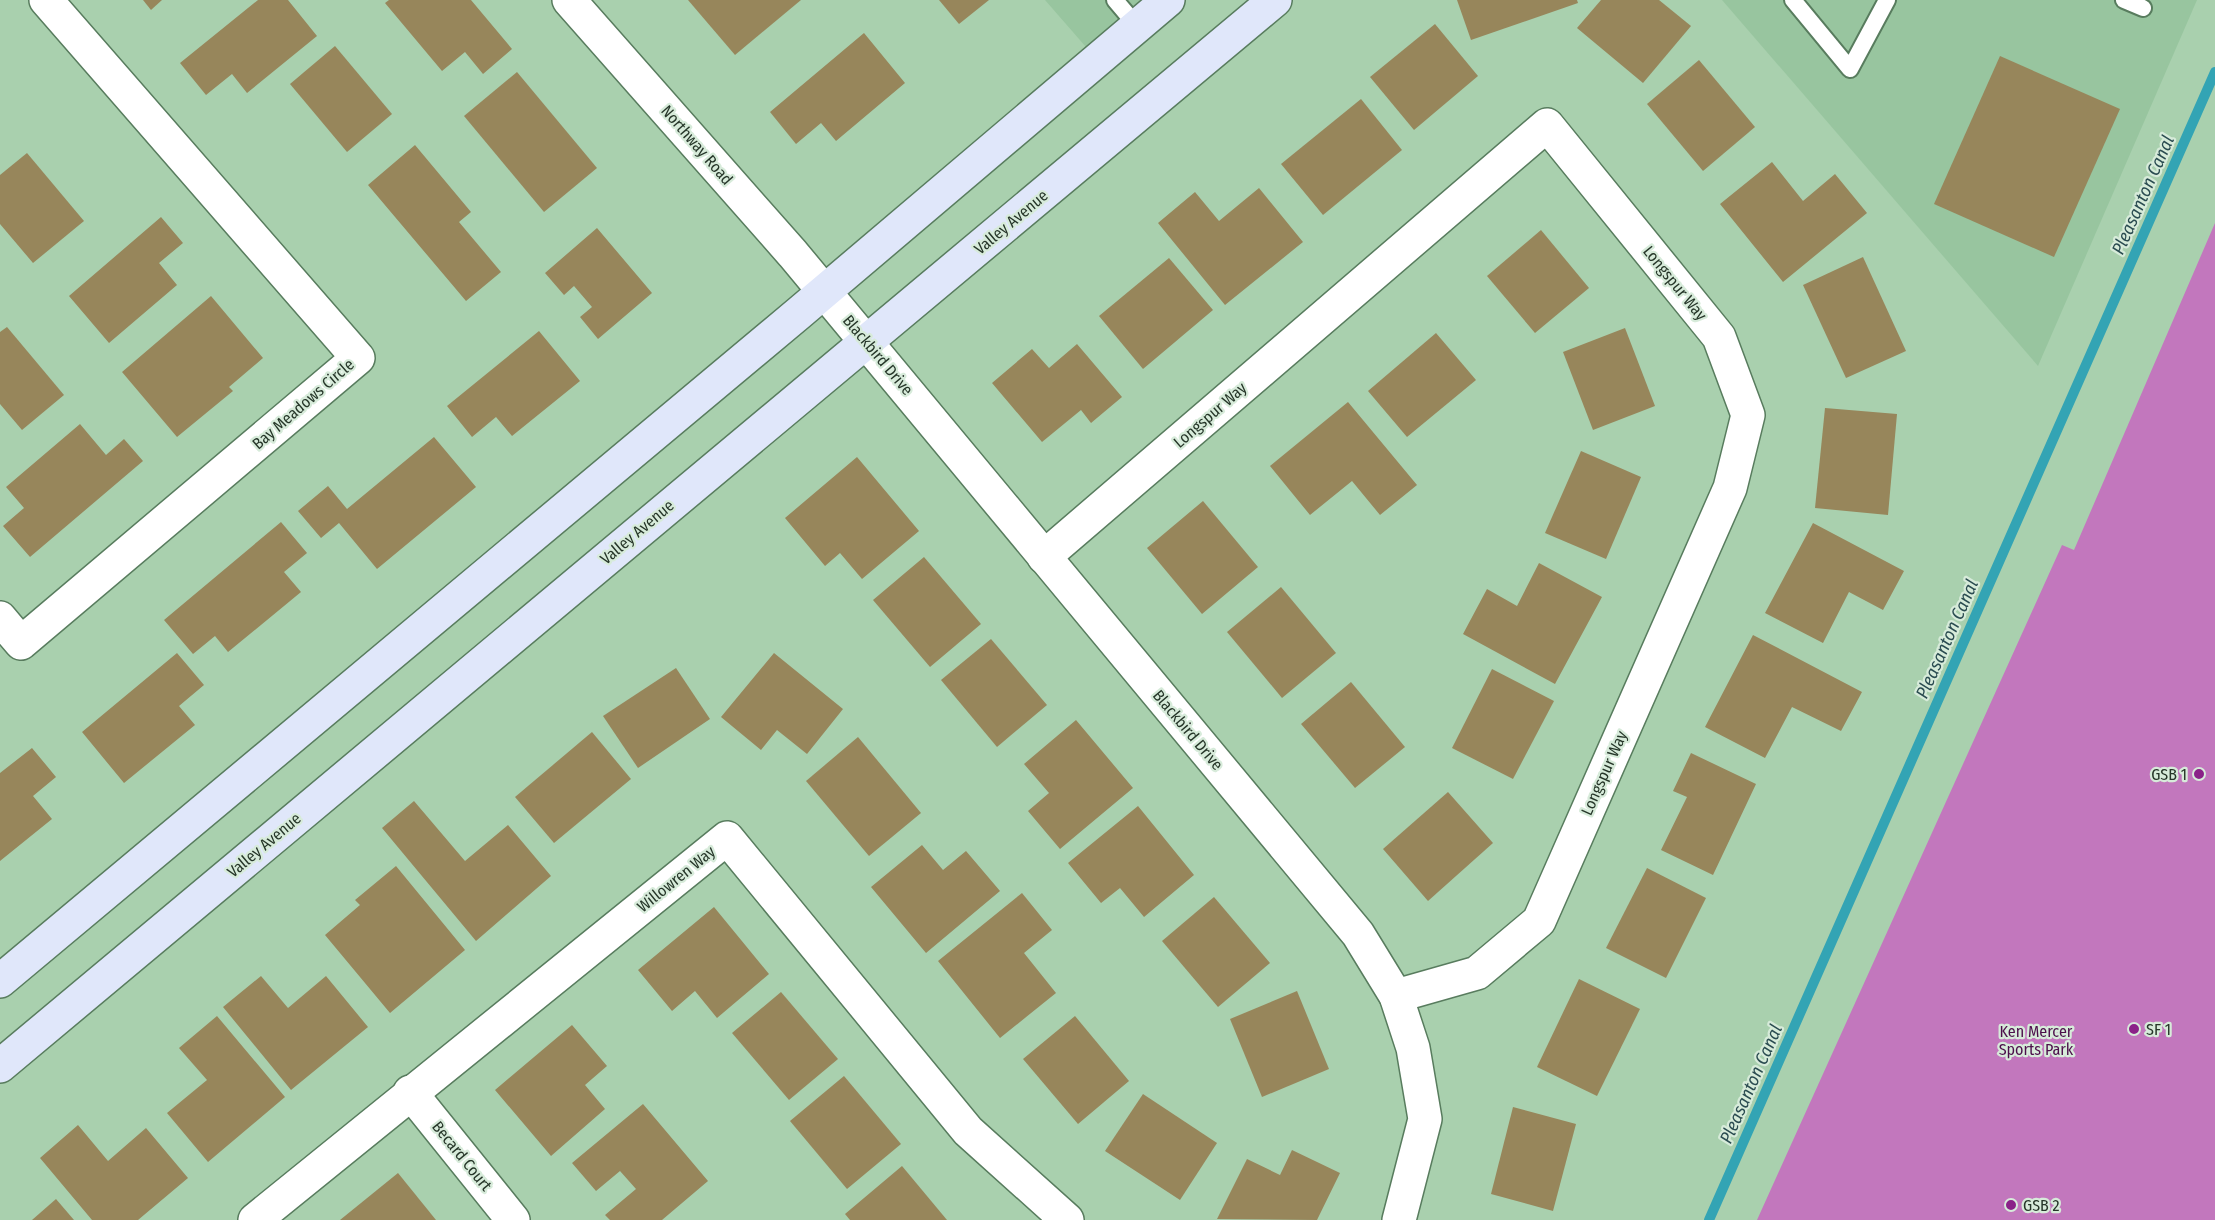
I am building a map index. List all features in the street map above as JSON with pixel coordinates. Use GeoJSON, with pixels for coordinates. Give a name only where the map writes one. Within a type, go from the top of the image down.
{"type":"FeatureCollection","features":[{"type":"Feature","properties":{"kind":"main road"},"geometry":{"type":"LineString","coordinates":[[0,981],[1168,0]]}},
{"type":"Feature","properties":{"kind":"main road","name":"Valley Avenue"},"geometry":{"type":"LineString","coordinates":[[0,1066],[1275,0]]}},
{"type":"Feature","properties":{"kind":"street","name":"Bay Meadows Circle"},"geometry":{"type":"LineString","coordinates":[[0,618],[21,642],[358,358],[46,0]]}},
{"type":"Feature","properties":{"kind":"street","name":"Northway Road"},"geometry":{"type":"LineString","coordinates":[[569,0],[824,291]]}},
{"type":"Feature","properties":{"kind":"street","name":"Longspur Way"},"geometry":{"type":"LineString","coordinates":[[1044,557],[1547,125],[1719,337],[1748,415],[1730,488],[1539,921],[1477,973],[1396,996]]}},
{"type":"Feature","properties":{"kind":"street","name":"Blackbird Drive"},"geometry":{"type":"LineString","coordinates":[[824,291],[1358,934],[1396,996],[1413,1048],[1425,1119],[1399,1220]]}},
{"type":"Feature","properties":{"kind":"street","name":"Willowren Way"},"geometry":{"type":"LineString","coordinates":[[255,1220],[410,1092],[727,838],[968,1131],[1067,1220]]}},
{"type":"Feature","properties":{"kind":"street","name":"Becard Court"},"geometry":{"type":"LineString","coordinates":[[410,1092],[513,1220]]}},
{"type":"Feature","properties":{"kind":"lane"},"geometry":{"type":"LineString","coordinates":[[1115,0],[1137,26]]}},
{"type":"Feature","properties":{"kind":"lane"},"geometry":{"type":"LineString","coordinates":[[1793,0],[1850,69],[1887,0]]}},
{"type":"Feature","properties":{"kind":"lane"},"geometry":{"type":"LineString","coordinates":[[2124,0],[2143,8]]}},
{"type":"Feature","properties":{"kind":"shaded area"},"geometry":{"type":"Polygon","coordinates":[[[1045,0],[1143,0],[1086,47],[1045,0]]]}},
{"type":"Feature","properties":{"kind":"shaded area"},"geometry":{"type":"Polygon","coordinates":[[[1722,0],[2197,0],[2038,366],[1722,0]]]}},
{"type":"Feature","properties":{"kind":"green space","name":"Ken Mercer Sports Park"},"geometry":{"type":"Polygon","coordinates":[[[2215,223],[2215,1220],[1757,1220],[2062,545],[2074,550],[2215,223]]]}},
{"type":"Feature","properties":{"kind":"building"},"geometry":{"type":"Polygon","coordinates":[[[143,0],[162,0],[151,10],[143,0]]]}},
{"type":"Feature","properties":{"kind":"building"},"geometry":{"type":"Polygon","coordinates":[[[258,0],[288,0],[317,36],[247,93],[232,74],[206,95],[180,63],[258,0]]]}},
{"type":"Feature","properties":{"kind":"building"},"geometry":{"type":"Polygon","coordinates":[[[389,0],[471,0],[512,49],[483,74],[465,52],[442,71],[385,3],[389,0]]]}},
{"type":"Feature","properties":{"kind":"building"},"geometry":{"type":"Polygon","coordinates":[[[688,0],[801,0],[735,55],[688,0]]]}},
{"type":"Feature","properties":{"kind":"building"},"geometry":{"type":"Polygon","coordinates":[[[939,0],[989,0],[959,24],[939,0]]]}},
{"type":"Feature","properties":{"kind":"building"},"geometry":{"type":"Polygon","coordinates":[[[1457,0],[1577,0],[1578,3],[1471,40],[1457,0]]]}},
{"type":"Feature","properties":{"kind":"building"},"geometry":{"type":"Polygon","coordinates":[[[1601,0],[1659,0],[1691,26],[1643,83],[1577,28],[1601,0]]]}},
{"type":"Feature","properties":{"kind":"building"},"geometry":{"type":"Polygon","coordinates":[[[1435,24],[1478,76],[1414,130],[1370,77],[1435,24]]]}},
{"type":"Feature","properties":{"kind":"building"},"geometry":{"type":"Polygon","coordinates":[[[864,33],[905,83],[836,141],[821,123],[796,144],[770,112],[864,33]]]}},
{"type":"Feature","properties":{"kind":"building"},"geometry":{"type":"Polygon","coordinates":[[[335,46],[392,114],[347,152],[290,84],[335,46]]]}},
{"type":"Feature","properties":{"kind":"building"},"geometry":{"type":"Polygon","coordinates":[[[2000,56],[2120,109],[2054,257],[1934,204],[2000,56]]]}},
{"type":"Feature","properties":{"kind":"building"},"geometry":{"type":"Polygon","coordinates":[[[1699,60],[1755,127],[1703,171],[1647,104],[1699,60]]]}},
{"type":"Feature","properties":{"kind":"building"},"geometry":{"type":"Polygon","coordinates":[[[517,72],[597,168],[544,212],[464,116],[517,72]]]}},
{"type":"Feature","properties":{"kind":"building"},"geometry":{"type":"Polygon","coordinates":[[[1361,99],[1402,150],[1323,215],[1281,164],[1361,99]]]}},
{"type":"Feature","properties":{"kind":"building"},"geometry":{"type":"Polygon","coordinates":[[[415,145],[471,212],[459,222],[501,272],[466,301],[368,185],[415,145]]]}},
{"type":"Feature","properties":{"kind":"building"},"geometry":{"type":"Polygon","coordinates":[[[27,153],[84,221],[33,263],[0,224],[0,175],[27,153]]]}},
{"type":"Feature","properties":{"kind":"building"},"geometry":{"type":"Polygon","coordinates":[[[1772,162],[1803,201],[1835,174],[1867,213],[1783,282],[1720,204],[1772,162]]]}},
{"type":"Feature","properties":{"kind":"building"},"geometry":{"type":"Polygon","coordinates":[[[1259,188],[1303,242],[1225,305],[1158,223],[1195,192],[1219,221],[1259,188]]]}},
{"type":"Feature","properties":{"kind":"building"},"geometry":{"type":"Polygon","coordinates":[[[161,217],[183,243],[159,263],[177,285],[109,343],[69,296],[161,217]]]}},
{"type":"Feature","properties":{"kind":"building"},"geometry":{"type":"Polygon","coordinates":[[[597,228],[652,293],[598,339],[580,317],[592,307],[574,286],[564,295],[545,273],[597,228]]]}},
{"type":"Feature","properties":{"kind":"building"},"geometry":{"type":"Polygon","coordinates":[[[1541,230],[1589,288],[1535,333],[1487,276],[1541,230]]]}},
{"type":"Feature","properties":{"kind":"building"},"geometry":{"type":"Polygon","coordinates":[[[1863,257],[1906,351],[1846,378],[1803,285],[1863,257]]]}},
{"type":"Feature","properties":{"kind":"building"},"geometry":{"type":"Polygon","coordinates":[[[1169,258],[1213,310],[1143,369],[1099,316],[1169,258]]]}},
{"type":"Feature","properties":{"kind":"building"},"geometry":{"type":"Polygon","coordinates":[[[211,296],[263,358],[229,387],[233,391],[177,437],[122,372],[211,296]]]}},
{"type":"Feature","properties":{"kind":"building"},"geometry":{"type":"Polygon","coordinates":[[[7,327],[64,395],[22,430],[0,404],[0,332],[7,327]]]}},
{"type":"Feature","properties":{"kind":"building"},"geometry":{"type":"Polygon","coordinates":[[[1625,328],[1655,406],[1593,430],[1563,352],[1625,328]]]}},
{"type":"Feature","properties":{"kind":"building"},"geometry":{"type":"Polygon","coordinates":[[[539,331],[580,381],[512,436],[496,417],[472,437],[447,406],[539,331]]]}},
{"type":"Feature","properties":{"kind":"building"},"geometry":{"type":"Polygon","coordinates":[[[1436,333],[1476,380],[1407,437],[1368,391],[1436,333]]]}},
{"type":"Feature","properties":{"kind":"building"},"geometry":{"type":"Polygon","coordinates":[[[1077,344],[1122,397],[1091,423],[1081,410],[1042,442],[992,383],[1032,349],[1049,368],[1077,344]]]}},
{"type":"Feature","properties":{"kind":"building"},"geometry":{"type":"Polygon","coordinates":[[[1348,402],[1417,485],[1380,515],[1352,481],[1310,515],[1270,466],[1348,402]]]}},
{"type":"Feature","properties":{"kind":"building"},"geometry":{"type":"Polygon","coordinates":[[[1825,408],[1897,414],[1888,515],[1815,508],[1825,408]]]}},
{"type":"Feature","properties":{"kind":"building"},"geometry":{"type":"Polygon","coordinates":[[[80,424],[106,455],[124,439],[143,461],[30,557],[3,526],[24,508],[6,487],[80,424]]]}},
{"type":"Feature","properties":{"kind":"building"},"geometry":{"type":"Polygon","coordinates":[[[434,437],[476,487],[377,569],[339,523],[321,538],[298,511],[328,486],[347,509],[434,437]]]}},
{"type":"Feature","properties":{"kind":"building"},"geometry":{"type":"Polygon","coordinates":[[[1581,451],[1641,477],[1606,559],[1545,533],[1581,451]]]}},
{"type":"Feature","properties":{"kind":"building"},"geometry":{"type":"Polygon","coordinates":[[[857,457],[919,531],[862,579],[840,553],[825,566],[785,518],[857,457]]]}},
{"type":"Feature","properties":{"kind":"building"},"geometry":{"type":"Polygon","coordinates":[[[1203,501],[1258,567],[1202,614],[1147,548],[1203,501]]]}},
{"type":"Feature","properties":{"kind":"building"},"geometry":{"type":"Polygon","coordinates":[[[281,522],[307,553],[284,572],[301,592],[228,652],[215,636],[193,654],[164,620],[281,522]]]}},
{"type":"Feature","properties":{"kind":"building"},"geometry":{"type":"Polygon","coordinates":[[[1813,523],[1904,571],[1883,610],[1849,592],[1823,643],[1765,613],[1813,523]]]}},
{"type":"Feature","properties":{"kind":"building"},"geometry":{"type":"Polygon","coordinates":[[[924,557],[981,624],[930,667],[873,600],[924,557]]]}},
{"type":"Feature","properties":{"kind":"building"},"geometry":{"type":"Polygon","coordinates":[[[1539,563],[1602,597],[1555,684],[1463,634],[1487,589],[1517,606],[1539,563]]]}},
{"type":"Feature","properties":{"kind":"building"},"geometry":{"type":"Polygon","coordinates":[[[1281,587],[1336,653],[1282,698],[1227,632],[1281,587]]]}},
{"type":"Feature","properties":{"kind":"building"},"geometry":{"type":"Polygon","coordinates":[[[1753,635],[1862,692],[1841,731],[1792,707],[1765,758],[1705,727],[1753,635]]]}},
{"type":"Feature","properties":{"kind":"building"},"geometry":{"type":"Polygon","coordinates":[[[991,639],[1047,705],[997,747],[941,680],[991,639]]]}},
{"type":"Feature","properties":{"kind":"building"},"geometry":{"type":"Polygon","coordinates":[[[177,653],[204,685],[179,706],[195,725],[124,783],[82,732],[177,653]]]}},
{"type":"Feature","properties":{"kind":"building"},"geometry":{"type":"Polygon","coordinates":[[[774,653],[843,709],[807,754],[777,730],[761,750],[721,717],[774,653]]]}},
{"type":"Feature","properties":{"kind":"building"},"geometry":{"type":"Polygon","coordinates":[[[676,668],[710,719],[638,768],[603,716],[676,668]]]}},
{"type":"Feature","properties":{"kind":"building"},"geometry":{"type":"Polygon","coordinates":[[[1492,669],[1554,701],[1513,779],[1452,748],[1492,669]]]}},
{"type":"Feature","properties":{"kind":"building"},"geometry":{"type":"Polygon","coordinates":[[[1351,682],[1405,747],[1355,788],[1301,724],[1351,682]]]}},
{"type":"Feature","properties":{"kind":"building"},"geometry":{"type":"Polygon","coordinates":[[[1076,720],[1133,788],[1060,849],[1028,811],[1049,793],[1024,764],[1076,720]]]}},
{"type":"Feature","properties":{"kind":"building"},"geometry":{"type":"Polygon","coordinates":[[[592,732],[631,779],[554,843],[515,797],[592,732]]]}},
{"type":"Feature","properties":{"kind":"building"},"geometry":{"type":"Polygon","coordinates":[[[858,737],[921,813],[869,856],[806,781],[858,737]]]}},
{"type":"Feature","properties":{"kind":"building"},"geometry":{"type":"Polygon","coordinates":[[[32,748],[56,777],[33,796],[52,819],[0,861],[0,773],[32,748]]]}},
{"type":"Feature","properties":{"kind":"building"},"geometry":{"type":"Polygon","coordinates":[[[1691,753],[1756,784],[1713,875],[1661,850],[1687,797],[1673,791],[1691,753]]]}},
{"type":"Feature","properties":{"kind":"building"},"geometry":{"type":"Polygon","coordinates":[[[1448,792],[1493,843],[1428,901],[1383,849],[1448,792]]]}},
{"type":"Feature","properties":{"kind":"building"},"geometry":{"type":"Polygon","coordinates":[[[414,801],[465,861],[508,825],[551,876],[476,941],[382,828],[414,801]]]}},
{"type":"Feature","properties":{"kind":"building"},"geometry":{"type":"Polygon","coordinates":[[[1138,806],[1194,875],[1144,917],[1120,888],[1101,903],[1068,863],[1138,806]]]}},
{"type":"Feature","properties":{"kind":"building"},"geometry":{"type":"Polygon","coordinates":[[[922,845],[943,870],[966,851],[1000,891],[926,953],[871,887],[922,845]]]}},
{"type":"Feature","properties":{"kind":"building"},"geometry":{"type":"Polygon","coordinates":[[[396,866],[465,950],[390,1013],[325,935],[360,905],[355,900],[396,866]]]}},
{"type":"Feature","properties":{"kind":"building"},"geometry":{"type":"Polygon","coordinates":[[[1647,868],[1706,898],[1666,978],[1606,948],[1647,868]]]}},
{"type":"Feature","properties":{"kind":"building"},"geometry":{"type":"Polygon","coordinates":[[[1022,893],[1052,930],[1024,953],[1056,993],[1000,1038],[938,961],[1022,893]]]}},
{"type":"Feature","properties":{"kind":"building"},"geometry":{"type":"Polygon","coordinates":[[[1214,897],[1270,963],[1218,1007],[1162,941],[1214,897]]]}},
{"type":"Feature","properties":{"kind":"building"},"geometry":{"type":"Polygon","coordinates":[[[714,907],[769,974],[717,1018],[695,991],[672,1011],[638,970],[714,907]]]}},
{"type":"Feature","properties":{"kind":"building"},"geometry":{"type":"Polygon","coordinates":[[[261,976],[288,1008],[326,976],[368,1027],[291,1090],[223,1007],[261,976]]]}},
{"type":"Feature","properties":{"kind":"building"},"geometry":{"type":"Polygon","coordinates":[[[1579,979],[1640,1009],[1597,1096],[1537,1067],[1579,979]]]}},
{"type":"Feature","properties":{"kind":"building"},"geometry":{"type":"Polygon","coordinates":[[[1297,991],[1329,1069],[1262,1097],[1230,1019],[1297,991]]]}},
{"type":"Feature","properties":{"kind":"building"},"geometry":{"type":"Polygon","coordinates":[[[781,992],[838,1059],[789,1100],[732,1033],[781,992]]]}},
{"type":"Feature","properties":{"kind":"building"},"geometry":{"type":"Polygon","coordinates":[[[217,1016],[285,1097],[208,1162],[167,1113],[207,1080],[179,1048],[217,1016]]]}},
{"type":"Feature","properties":{"kind":"building"},"geometry":{"type":"Polygon","coordinates":[[[1075,1016],[1129,1081],[1078,1124],[1023,1059],[1075,1016]]]}},
{"type":"Feature","properties":{"kind":"building"},"geometry":{"type":"Polygon","coordinates":[[[572,1025],[607,1066],[585,1085],[605,1109],[551,1156],[495,1090],[572,1025]]]}},
{"type":"Feature","properties":{"kind":"building"},"geometry":{"type":"Polygon","coordinates":[[[844,1076],[901,1144],[847,1189],[790,1121],[844,1076]]]}},
{"type":"Feature","properties":{"kind":"building"},"geometry":{"type":"Polygon","coordinates":[[[1143,1094],[1217,1143],[1180,1200],[1105,1151],[1143,1094]]]}},
{"type":"Feature","properties":{"kind":"building"},"geometry":{"type":"Polygon","coordinates":[[[643,1104],[708,1181],[662,1220],[610,1220],[605,1215],[636,1189],[620,1171],[596,1191],[572,1163],[643,1104]]]}},
{"type":"Feature","properties":{"kind":"building"},"geometry":{"type":"Polygon","coordinates":[[[1513,1107],[1576,1124],[1553,1211],[1491,1194],[1513,1107]]]}},
{"type":"Feature","properties":{"kind":"building"},"geometry":{"type":"Polygon","coordinates":[[[78,1125],[108,1161],[146,1128],[188,1178],[138,1220],[92,1220],[40,1158],[78,1125]]]}},
{"type":"Feature","properties":{"kind":"building"},"geometry":{"type":"Polygon","coordinates":[[[1292,1150],[1340,1173],[1317,1220],[1217,1219],[1247,1159],[1280,1175],[1292,1150]]]}},
{"type":"Feature","properties":{"kind":"building"},"geometry":{"type":"Polygon","coordinates":[[[902,1166],[947,1220],[850,1220],[845,1214],[902,1166]]]}},
{"type":"Feature","properties":{"kind":"building"},"geometry":{"type":"Polygon","coordinates":[[[398,1173],[436,1220],[340,1220],[398,1173]]]}},
{"type":"Feature","properties":{"kind":"building"},"geometry":{"type":"Polygon","coordinates":[[[56,1199],[74,1220],[32,1220],[56,1199]]]}},
{"type":"Feature","properties":{"kind":"waterway","name":"Pleasanton Canal"},"geometry":{"type":"LineString","coordinates":[[1709,1220],[2215,72]]}},
{"type":"Feature","properties":{"kind":"place","name":"GSB 1"},"geometry":{"type":"Point","coordinates":[2199,774]}},
{"type":"Feature","properties":{"kind":"place","name":"SF 1"},"geometry":{"type":"Point","coordinates":[2134,1029]}},
{"type":"Feature","properties":{"kind":"place","name":"GSB 2"},"geometry":{"type":"Point","coordinates":[2011,1205]}}]}
